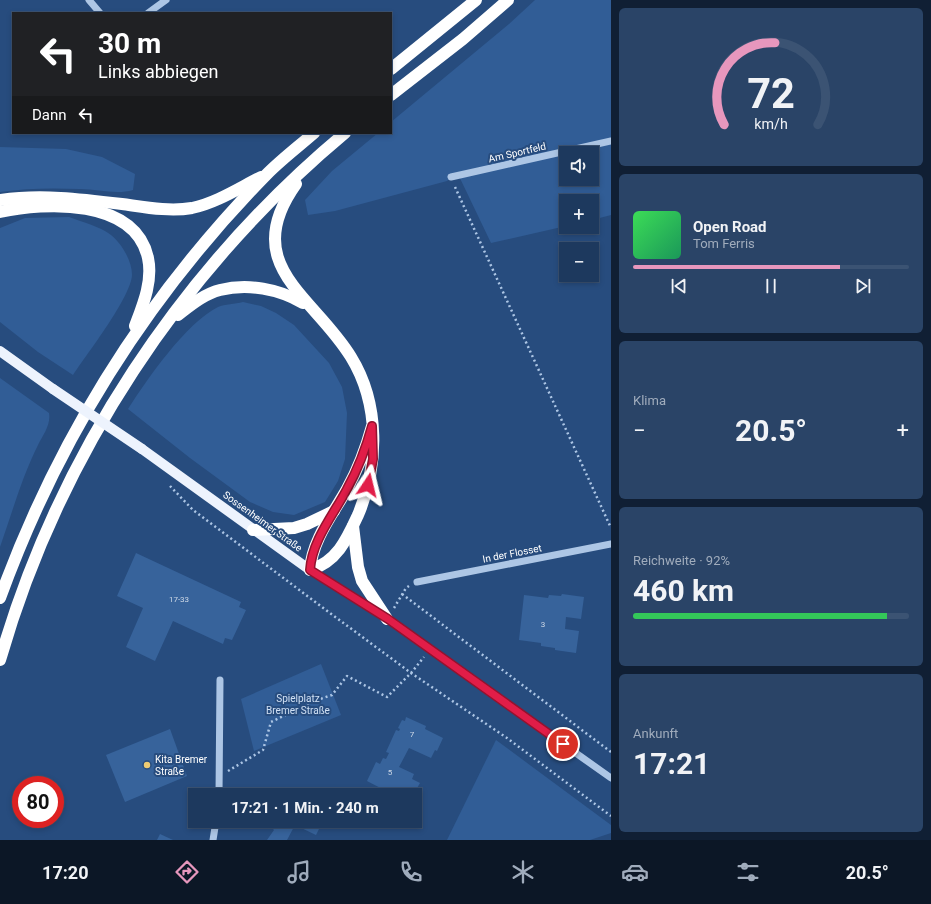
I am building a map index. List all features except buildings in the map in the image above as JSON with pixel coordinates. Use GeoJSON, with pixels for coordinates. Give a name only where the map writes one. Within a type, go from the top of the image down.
{"type":"FeatureCollection","features":[{"type":"Feature","properties":{"kind":"highway"},"geometry":{"type":"LineString","coordinates":[[392,68],[476,0]]}},
{"type":"Feature","properties":{"kind":"highway"},"geometry":{"type":"LineString","coordinates":[[392,94],[469,34],[508,0]]}},
{"type":"Feature","properties":{"kind":"highway"},"geometry":{"type":"LineString","coordinates":[[0,598],[31,518],[72,434],[130,341],[186,266],[233,211],[269,172],[313,134]]}},
{"type":"Feature","properties":{"kind":"highway"},"geometry":{"type":"LineString","coordinates":[[0,660],[9,629],[29,575],[66,488],[89,444],[124,386],[164,325],[200,279],[237,236],[310,164],[344,134]]}},
{"type":"Feature","properties":{"kind":"highway"},"geometry":{"type":"LineString","coordinates":[[310,164],[282,206],[276,221],[274,236],[277,254],[289,282],[308,306],[332,330],[352,358],[365,389],[370,407],[372,426],[373,443],[371,470],[368,485],[353,526],[343,544],[333,557],[320,567],[310,570],[315,548],[360,464],[372,426]]}},
{"type":"Feature","properties":{"kind":"highway"},"geometry":{"type":"LineString","coordinates":[[0,200],[18,197],[53,197],[177,209],[202,205],[216,200],[269,172]]}},
{"type":"Feature","properties":{"kind":"highway"},"geometry":{"type":"LineString","coordinates":[[0,212],[36,206],[81,208],[112,216],[124,223],[135,233],[143,244],[148,258],[149,271],[144,303],[130,341]]}},
{"type":"Feature","properties":{"kind":"highway"},"geometry":{"type":"LineString","coordinates":[[164,325],[203,298],[219,290],[232,288],[248,287],[286,294],[308,306]]}},
{"type":"Feature","properties":{"kind":"highway"},"geometry":{"type":"LineString","coordinates":[[253,530],[294,528],[307,524],[334,511]]}},
{"type":"Feature","properties":{"kind":"highway"},"geometry":{"type":"LineString","coordinates":[[353,526],[358,567],[362,581],[388,619]]}},
{"type":"Feature","properties":{"kind":"main road","name":"Sossenheimer Straße"},"geometry":{"type":"LineString","coordinates":[[0,351],[142,449],[310,570]]}},
{"type":"Feature","properties":{"kind":"street"},"geometry":{"type":"LineString","coordinates":[[89,0],[99,12]]}},
{"type":"Feature","properties":{"kind":"street"},"geometry":{"type":"LineString","coordinates":[[149,12],[166,0]]}},
{"type":"Feature","properties":{"kind":"street","name":"Am Sportfeld"},"geometry":{"type":"LineString","coordinates":[[451,177],[611,141]]}},
{"type":"Feature","properties":{"kind":"street","name":"In der Flosset"},"geometry":{"type":"LineString","coordinates":[[417,582],[611,544]]}},
{"type":"Feature","properties":{"kind":"street","name":"Sossenheimer Straße"},"geometry":{"type":"LineString","coordinates":[[310,570],[388,619],[611,778]]}},
{"type":"Feature","properties":{"kind":"street"},"geometry":{"type":"LineString","coordinates":[[219,788],[220,680]]}},
{"type":"Feature","properties":{"kind":"street"},"geometry":{"type":"LineString","coordinates":[[214,840],[215,828]]}},
{"type":"Feature","properties":{"kind":"path"},"geometry":{"type":"LineString","coordinates":[[451,177],[611,528]]}},
{"type":"Feature","properties":{"kind":"path"},"geometry":{"type":"LineString","coordinates":[[164,482],[193,510],[412,673],[507,738],[611,816]]}},
{"type":"Feature","properties":{"kind":"path"},"geometry":{"type":"LineString","coordinates":[[388,619],[406,588],[417,582]]}},
{"type":"Feature","properties":{"kind":"path"},"geometry":{"type":"LineString","coordinates":[[402,594],[611,752]]}},
{"type":"Feature","properties":{"kind":"path"},"geometry":{"type":"LineString","coordinates":[[220,773],[231,770],[263,750],[271,722],[332,695],[347,676],[387,697],[412,673],[430,649]]}},
{"type":"Feature","properties":{"kind":"green space"},"geometry":{"type":"Polygon","coordinates":[[[535,0],[611,0],[611,215],[599,218],[599,194],[559,194],[559,228],[491,243],[457,172],[447,181],[335,211],[308,215],[305,200],[332,171],[377,134],[392,134],[392,121],[509,24],[535,0]]]}},
{"type":"Feature","properties":{"kind":"green space"},"geometry":{"type":"Polygon","coordinates":[[[0,147],[66,149],[102,157],[135,174],[133,190],[114,192],[87,189],[50,188],[0,192],[0,147]]]}},
{"type":"Feature","properties":{"kind":"green space"},"geometry":{"type":"Polygon","coordinates":[[[69,217],[90,224],[111,235],[122,248],[132,270],[130,285],[117,311],[73,375],[38,352],[0,322],[0,228],[25,218],[69,217]]]}},
{"type":"Feature","properties":{"kind":"green space"},"geometry":{"type":"Polygon","coordinates":[[[243,302],[261,306],[276,313],[294,325],[329,363],[342,387],[347,413],[345,459],[338,481],[325,502],[294,515],[273,512],[250,502],[190,458],[128,409],[168,352],[193,325],[218,307],[243,302]]]}},
{"type":"Feature","properties":{"kind":"green space"},"geometry":{"type":"Polygon","coordinates":[[[0,378],[49,413],[49,422],[22,482],[0,547],[0,378]]]}},
{"type":"Feature","properties":{"kind":"green space","name":"Spielplatz Bremer Straße"},"geometry":{"type":"Polygon","coordinates":[[[321,664],[341,715],[254,751],[241,699],[321,664]]]}},
{"type":"Feature","properties":{"kind":"green space"},"geometry":{"type":"Polygon","coordinates":[[[496,740],[611,825],[611,833],[590,840],[447,840],[496,740]]]}},
{"type":"Feature","properties":{"kind":"place","name":"Kita Bremer Straße"},"geometry":{"type":"Point","coordinates":[147,765]}},
{"type":"Feature","properties":{"kind":"route"},"geometry":{"type":"LineString","coordinates":[[368,485],[373,459],[372,426],[360,464],[315,548],[310,564],[310,570],[388,619],[563,744]]}}]}
